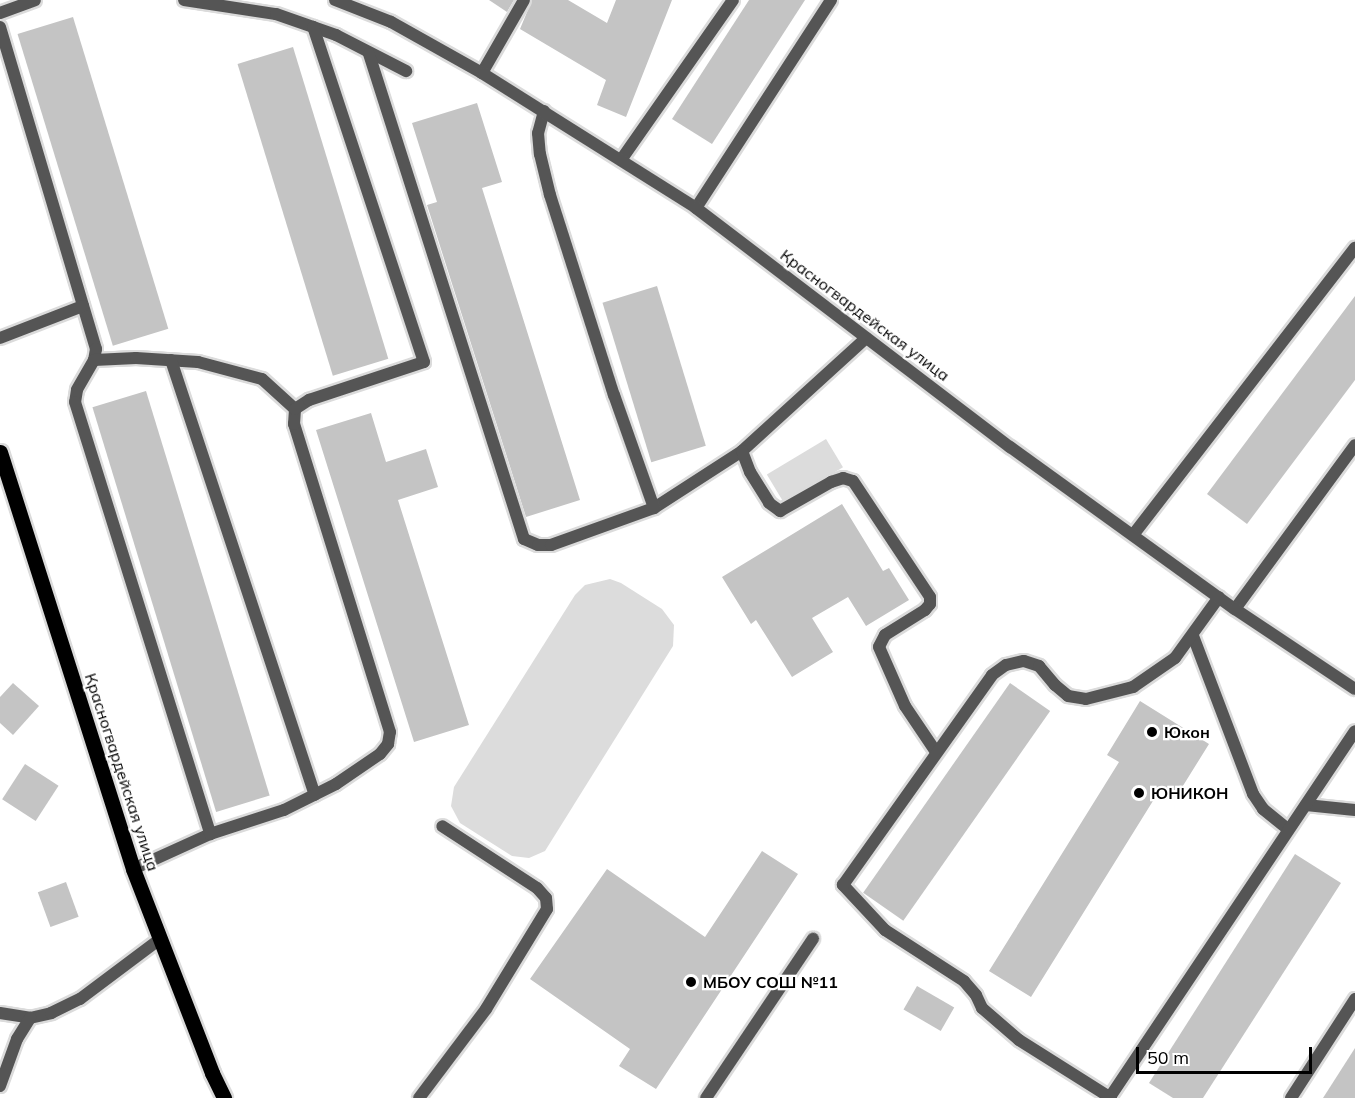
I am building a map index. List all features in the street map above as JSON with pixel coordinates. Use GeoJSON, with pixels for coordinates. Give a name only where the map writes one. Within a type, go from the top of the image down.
{"type":"FeatureCollection","features":[{"type":"Feature","properties":{"kind":"main road","name":"Красногвардейская улица"},"geometry":{"type":"LineString","coordinates":[[0,452],[133,869],[224,1098]]}},
{"type":"Feature","properties":{"kind":"street"},"geometry":{"type":"LineString","coordinates":[[0,14],[35,0]]}},
{"type":"Feature","properties":{"kind":"street"},"geometry":{"type":"LineString","coordinates":[[184,0],[276,14],[336,35],[369,54],[406,71]]}},
{"type":"Feature","properties":{"kind":"street","name":"Красногвардейская улица"},"geometry":{"type":"LineString","coordinates":[[335,0],[391,22],[482,73],[696,208],[1010,447],[1235,609],[1355,689]]}},
{"type":"Feature","properties":{"kind":"street"},"geometry":{"type":"LineString","coordinates":[[482,73],[524,0]]}},
{"type":"Feature","properties":{"kind":"street"},"geometry":{"type":"LineString","coordinates":[[621,160],[733,0]]}},
{"type":"Feature","properties":{"kind":"street"},"geometry":{"type":"LineString","coordinates":[[696,208],[831,0]]}},
{"type":"Feature","properties":{"kind":"street"},"geometry":{"type":"LineString","coordinates":[[0,27],[96,349],[94,360],[77,390],[75,402],[210,834]]}},
{"type":"Feature","properties":{"kind":"street"},"geometry":{"type":"LineString","coordinates":[[295,409],[309,400],[424,362],[313,27]]}},
{"type":"Feature","properties":{"kind":"street"},"geometry":{"type":"LineString","coordinates":[[369,54],[524,539],[538,545],[551,545],[654,508],[742,451],[866,338]]}},
{"type":"Feature","properties":{"kind":"street"},"geometry":{"type":"LineString","coordinates":[[544,111],[538,133],[540,154],[548,185],[614,395],[654,508]]}},
{"type":"Feature","properties":{"kind":"street"},"geometry":{"type":"LineString","coordinates":[[1133,536],[1355,248]]}},
{"type":"Feature","properties":{"kind":"street"},"geometry":{"type":"LineString","coordinates":[[0,338],[83,306]]}},
{"type":"Feature","properties":{"kind":"street"},"geometry":{"type":"LineString","coordinates":[[94,360],[136,358],[198,362],[262,380],[295,409]]}},
{"type":"Feature","properties":{"kind":"street"},"geometry":{"type":"LineString","coordinates":[[171,360],[315,795]]}},
{"type":"Feature","properties":{"kind":"street"},"geometry":{"type":"LineString","coordinates":[[133,869],[210,834],[284,810],[315,795],[352,775],[380,754],[388,744],[390,732],[294,424],[295,409]]}},
{"type":"Feature","properties":{"kind":"street"},"geometry":{"type":"LineString","coordinates":[[1235,609],[1355,445]]}},
{"type":"Feature","properties":{"kind":"street"},"geometry":{"type":"LineString","coordinates":[[742,451],[750,472],[769,502],[780,511],[843,477],[854,481],[930,597],[930,604],[925,610],[885,635],[879,647],[905,706],[936,752]]}},
{"type":"Feature","properties":{"kind":"street"},"geometry":{"type":"LineString","coordinates":[[1219,597],[1175,658],[1155,674],[1133,687],[1086,699],[1068,696],[1054,685],[1039,666],[1024,661],[1006,665],[992,675],[843,885],[885,930],[964,981],[976,995],[982,1008],[1019,1040],[1111,1098],[1355,731]]}},
{"type":"Feature","properties":{"kind":"street"},"geometry":{"type":"LineString","coordinates":[[1193,636],[1253,794],[1263,809],[1288,829]]}},
{"type":"Feature","properties":{"kind":"street"},"geometry":{"type":"LineString","coordinates":[[1306,805],[1355,810]]}},
{"type":"Feature","properties":{"kind":"street"},"geometry":{"type":"LineString","coordinates":[[419,1098],[486,1009],[547,909],[546,898],[537,888],[442,826]]}},
{"type":"Feature","properties":{"kind":"street"},"geometry":{"type":"LineString","coordinates":[[0,1013],[30,1018],[51,1013],[80,999],[160,939]]}},
{"type":"Feature","properties":{"kind":"street"},"geometry":{"type":"LineString","coordinates":[[706,1098],[813,939]]}},
{"type":"Feature","properties":{"kind":"street"},"geometry":{"type":"LineString","coordinates":[[1291,1098],[1355,999]]}},
{"type":"Feature","properties":{"kind":"street"},"geometry":{"type":"LineString","coordinates":[[0,1086],[17,1039],[30,1018]]}},
{"type":"Feature","properties":{"kind":"shaded area"},"geometry":{"type":"Polygon","coordinates":[[[826,439],[843,467],[784,503],[767,475],[826,439]]]}},
{"type":"Feature","properties":{"kind":"shaded area"},"geometry":{"type":"Polygon","coordinates":[[[610,579],[621,583],[662,609],[674,625],[673,646],[545,851],[529,858],[512,856],[460,823],[451,806],[454,787],[575,595],[585,585],[610,579]]]}},
{"type":"Feature","properties":{"kind":"building"},"geometry":{"type":"Polygon","coordinates":[[[489,0],[514,0],[507,12],[489,0]]]}},
{"type":"Feature","properties":{"kind":"building"},"geometry":{"type":"Polygon","coordinates":[[[532,0],[568,0],[607,23],[616,0],[672,0],[626,117],[597,105],[606,80],[520,29],[532,0]]]}},
{"type":"Feature","properties":{"kind":"building"},"geometry":{"type":"Polygon","coordinates":[[[749,0],[805,0],[712,144],[672,119],[749,0]]]}},
{"type":"Feature","properties":{"kind":"building"},"geometry":{"type":"Polygon","coordinates":[[[73,17],[168,329],[113,346],[18,34],[73,17]]]}},
{"type":"Feature","properties":{"kind":"building"},"geometry":{"type":"Polygon","coordinates":[[[293,47],[388,359],[333,376],[238,64],[293,47]]]}},
{"type":"Feature","properties":{"kind":"building"},"geometry":{"type":"Polygon","coordinates":[[[477,103],[502,182],[482,188],[580,500],[526,517],[427,205],[437,202],[412,123],[477,103]]]}},
{"type":"Feature","properties":{"kind":"building"},"geometry":{"type":"Polygon","coordinates":[[[657,286],[706,446],[651,462],[602,303],[657,286]]]}},
{"type":"Feature","properties":{"kind":"building"},"geometry":{"type":"Polygon","coordinates":[[[1355,296],[1355,380],[1247,524],[1207,494],[1355,296]]]}},
{"type":"Feature","properties":{"kind":"building"},"geometry":{"type":"Polygon","coordinates":[[[146,391],[270,796],[216,812],[92,407],[146,391]]]}},
{"type":"Feature","properties":{"kind":"building"},"geometry":{"type":"Polygon","coordinates":[[[371,413],[386,462],[426,449],[438,487],[398,500],[469,725],[414,742],[316,430],[371,413]]]}},
{"type":"Feature","properties":{"kind":"building"},"geometry":{"type":"Polygon","coordinates":[[[842,504],[883,571],[889,568],[909,600],[866,626],[848,597],[812,618],[833,652],[792,677],[756,620],[751,624],[722,577],[842,504]]]}},
{"type":"Feature","properties":{"kind":"building"},"geometry":{"type":"Polygon","coordinates":[[[13,683],[39,706],[13,735],[0,723],[0,697],[13,683]]]}},
{"type":"Feature","properties":{"kind":"building"},"geometry":{"type":"Polygon","coordinates":[[[1010,683],[1050,711],[903,921],[863,893],[1010,683]]]}},
{"type":"Feature","properties":{"kind":"building"},"geometry":{"type":"Polygon","coordinates":[[[1140,701],[1209,744],[1176,797],[1161,788],[1031,997],[989,971],[1119,762],[1107,755],[1140,701]]]}},
{"type":"Feature","properties":{"kind":"building"},"geometry":{"type":"Polygon","coordinates":[[[25,764],[59,786],[36,821],[2,799],[25,764]]]}},
{"type":"Feature","properties":{"kind":"building"},"geometry":{"type":"Polygon","coordinates":[[[762,851],[798,874],[656,1089],[619,1066],[630,1049],[530,979],[607,869],[705,937],[762,851]]]}},
{"type":"Feature","properties":{"kind":"building"},"geometry":{"type":"Polygon","coordinates":[[[1295,854],[1341,883],[1203,1098],[1173,1098],[1149,1083],[1295,854]]]}},
{"type":"Feature","properties":{"kind":"building"},"geometry":{"type":"Polygon","coordinates":[[[66,882],[79,917],[50,927],[38,892],[66,882]]]}},
{"type":"Feature","properties":{"kind":"building"},"geometry":{"type":"Polygon","coordinates":[[[917,986],[954,1007],[941,1031],[904,1009],[917,986]]]}},
{"type":"Feature","properties":{"kind":"building"},"geometry":{"type":"Polygon","coordinates":[[[1355,1048],[1355,1098],[1323,1098],[1355,1048]]]}},
{"type":"Feature","properties":{"kind":"place","name":"Юкон"},"geometry":{"type":"Point","coordinates":[1152,732]}},
{"type":"Feature","properties":{"kind":"place","name":"ЮНИКОН"},"geometry":{"type":"Point","coordinates":[1139,793]}},
{"type":"Feature","properties":{"kind":"place","name":"МБОУ СОШ №11"},"geometry":{"type":"Point","coordinates":[691,982]}}]}
